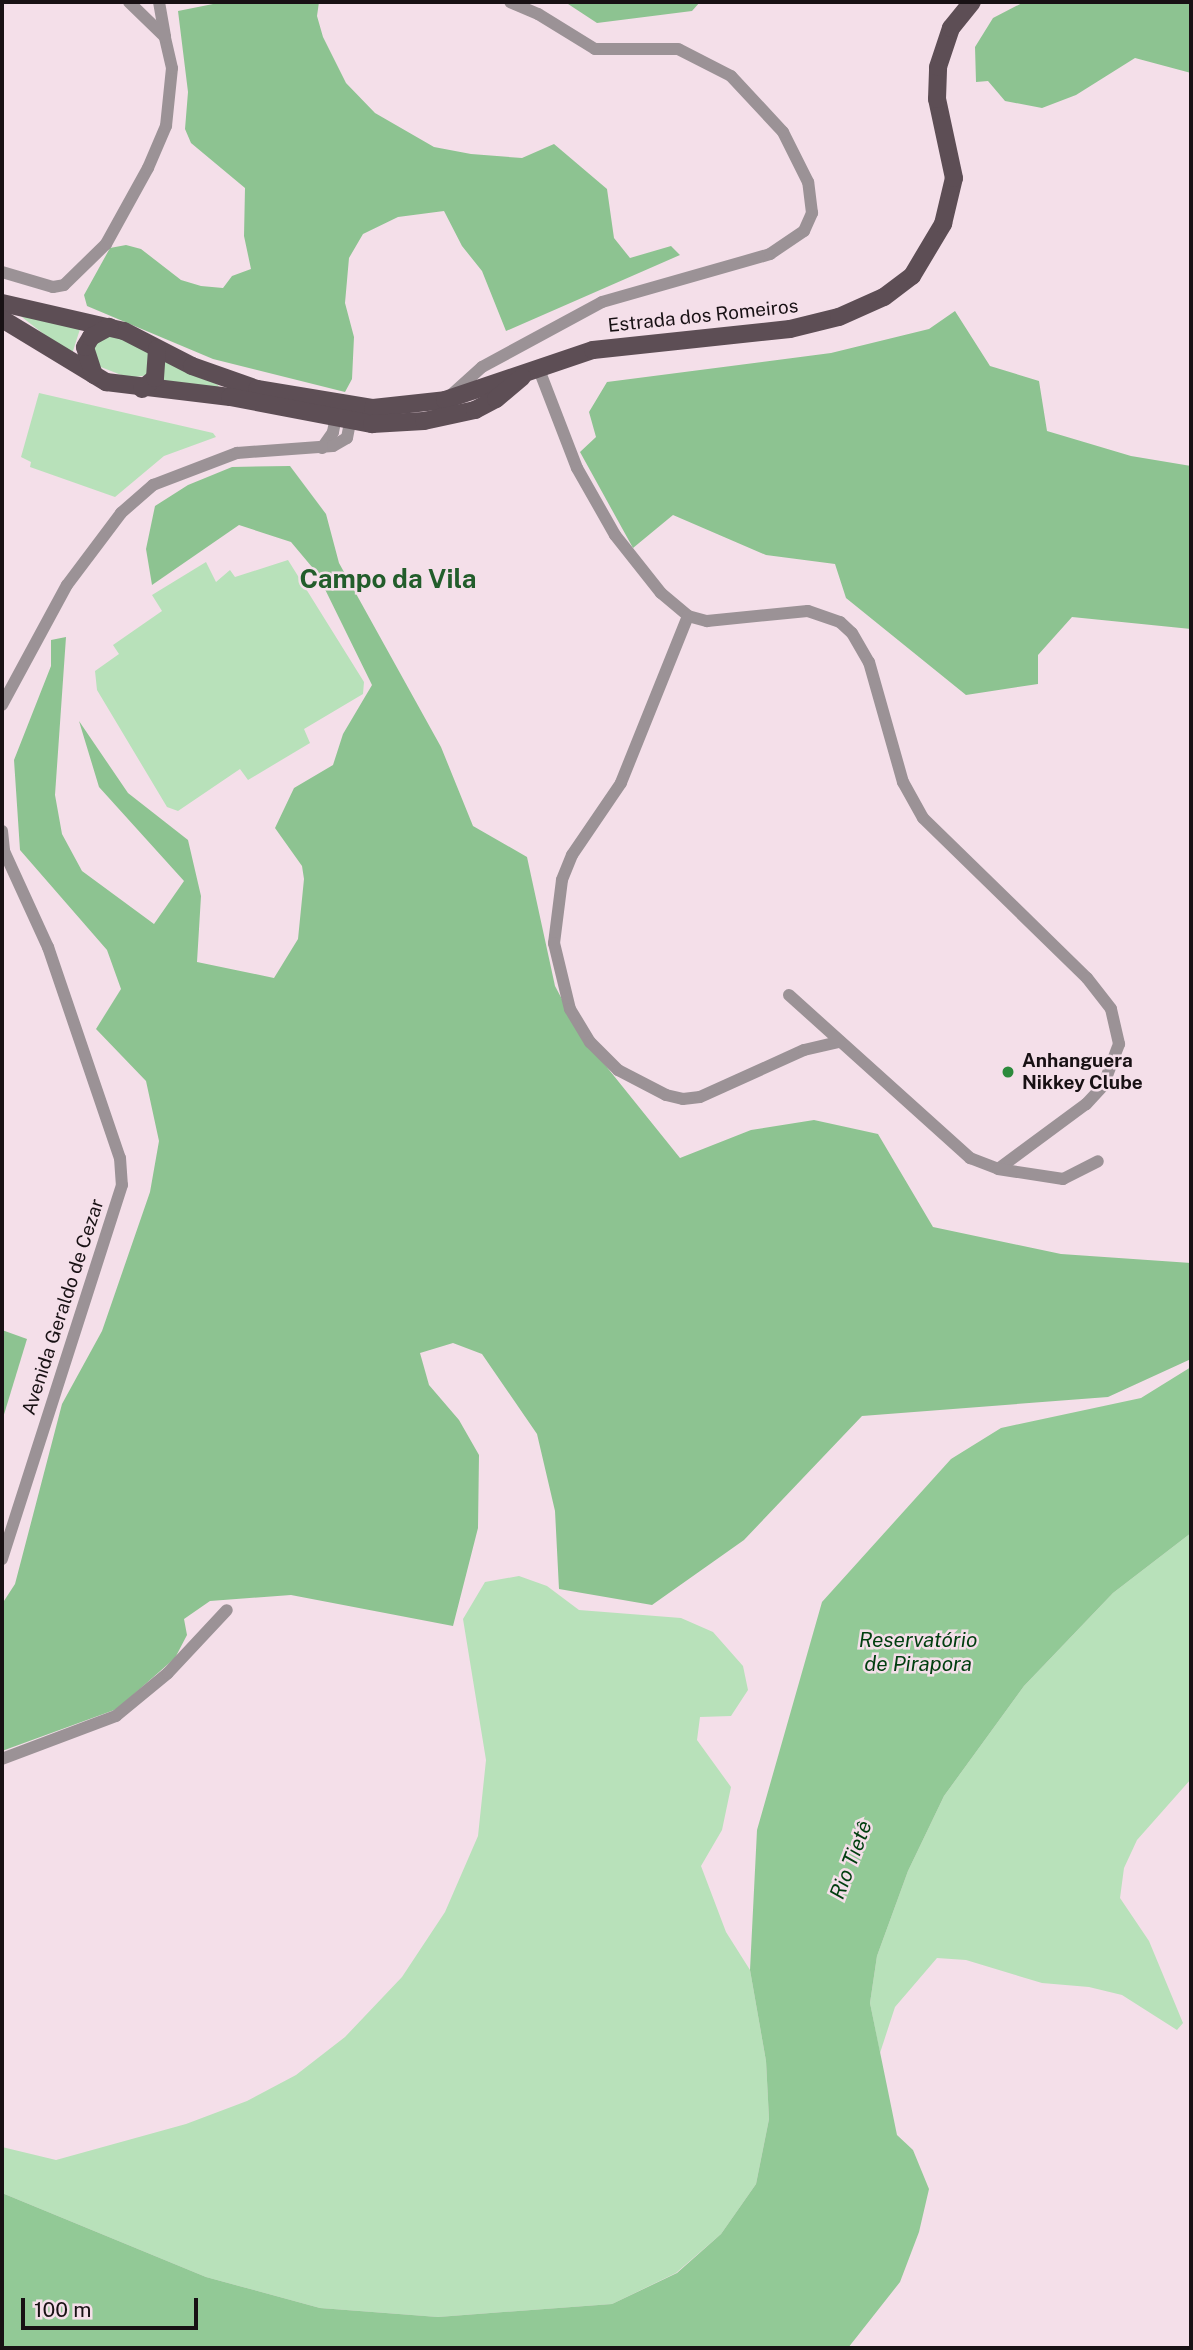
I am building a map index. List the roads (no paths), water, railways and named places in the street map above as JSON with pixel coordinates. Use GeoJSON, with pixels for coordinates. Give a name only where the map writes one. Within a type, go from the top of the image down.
{"type":"FeatureCollection","features":[{"type":"Feature","properties":{"kind":"main road","name":"Estrada dos Romeiros"},"geometry":{"type":"LineString","coordinates":[[2,303],[109,327],[257,389],[344,413],[445,400],[593,350],[650,340],[811,325],[863,307],[912,276],[933,247],[950,199],[954,178],[937,99],[938,67],[951,28],[972,2]]}},
{"type":"Feature","properties":{"kind":"main road","name":"Estrada dos Romeiros"},"geometry":{"type":"LineString","coordinates":[[2,319],[94,376],[142,389],[424,421],[475,410],[496,399],[534,369]]}},
{"type":"Feature","properties":{"kind":"main road"},"geometry":{"type":"LineString","coordinates":[[94,376],[85,347],[91,337],[109,327]]}},
{"type":"Feature","properties":{"kind":"main road"},"geometry":{"type":"LineString","coordinates":[[142,389],[155,378],[157,349]]}},
{"type":"Feature","properties":{"kind":"street"},"geometry":{"type":"LineString","coordinates":[[129,2],[165,37]]}},
{"type":"Feature","properties":{"kind":"street"},"geometry":{"type":"LineString","coordinates":[[2,272],[53,287],[64,285],[106,244],[166,126],[172,68],[159,2]]}},
{"type":"Feature","properties":{"kind":"street"},"geometry":{"type":"LineString","coordinates":[[424,421],[482,367],[603,302],[770,254],[804,231],[812,213],[808,182],[783,132],[750,92],[724,71],[678,49],[596,49],[538,14],[510,2]]}},
{"type":"Feature","properties":{"kind":"street"},"geometry":{"type":"LineString","coordinates":[[534,369],[577,468],[609,526],[661,593],[688,616],[720,623],[791,609],[808,611],[840,622],[852,633],[869,662],[903,782],[923,818],[1079,970],[1111,1009],[1119,1044],[1103,1086],[1086,1104],[998,1169]]}},
{"type":"Feature","properties":{"kind":"street"},"geometry":{"type":"LineString","coordinates":[[2,705],[67,585],[121,513],[153,485],[237,453],[322,447],[341,443],[344,413]]}},
{"type":"Feature","properties":{"kind":"street"},"geometry":{"type":"LineString","coordinates":[[688,616],[621,783],[572,855],[562,880],[554,943],[570,1009],[590,1042],[618,1070],[666,1095],[683,1099],[700,1097],[804,1050],[840,1042]]}},
{"type":"Feature","properties":{"kind":"street","name":"Avenida Geraldo de Cezar"},"geometry":{"type":"LineString","coordinates":[[2,831],[3,855],[48,947],[120,1158],[122,1185],[2,1559]]}},
{"type":"Feature","properties":{"kind":"street"},"geometry":{"type":"LineString","coordinates":[[789,995],[959,1150],[998,1169],[1063,1179],[1098,1161]]}},
{"type":"Feature","properties":{"kind":"street"},"geometry":{"type":"LineString","coordinates":[[2,1759],[116,1716],[168,1673],[227,1610]]}},
{"type":"Feature","properties":{"kind":"water","name":"Reservatório de Pirapora"},"geometry":{"type":"Polygon","coordinates":[[[1191,1367],[1191,1533],[1113,1593],[1024,1686],[944,1796],[908,1871],[877,1956],[870,2003],[897,2135],[913,2150],[929,2189],[919,2232],[900,2282],[848,2348],[2,2348],[2,2193],[206,2277],[320,2308],[438,2317],[612,2304],[677,2273],[721,2234],[756,2184],[769,2119],[766,2061],[750,1970],[757,1830],[822,1602],[951,1459],[1001,1428],[1141,1398],[1191,1367]]]}},
{"type":"Feature","properties":{"kind":"place","name":"Anhanguera Nikkey Clube"},"geometry":{"type":"Point","coordinates":[1008,1072]}},
{"type":"Feature","properties":{"kind":"district","name":"Campo da Vila"},"geometry":{"type":"Point","coordinates":[388,579]}},
{"type":"Feature","properties":{"kind":"water label","name":"Rio Tietê"},"geometry":{"type":"Point","coordinates":[851,1860]}}]}
